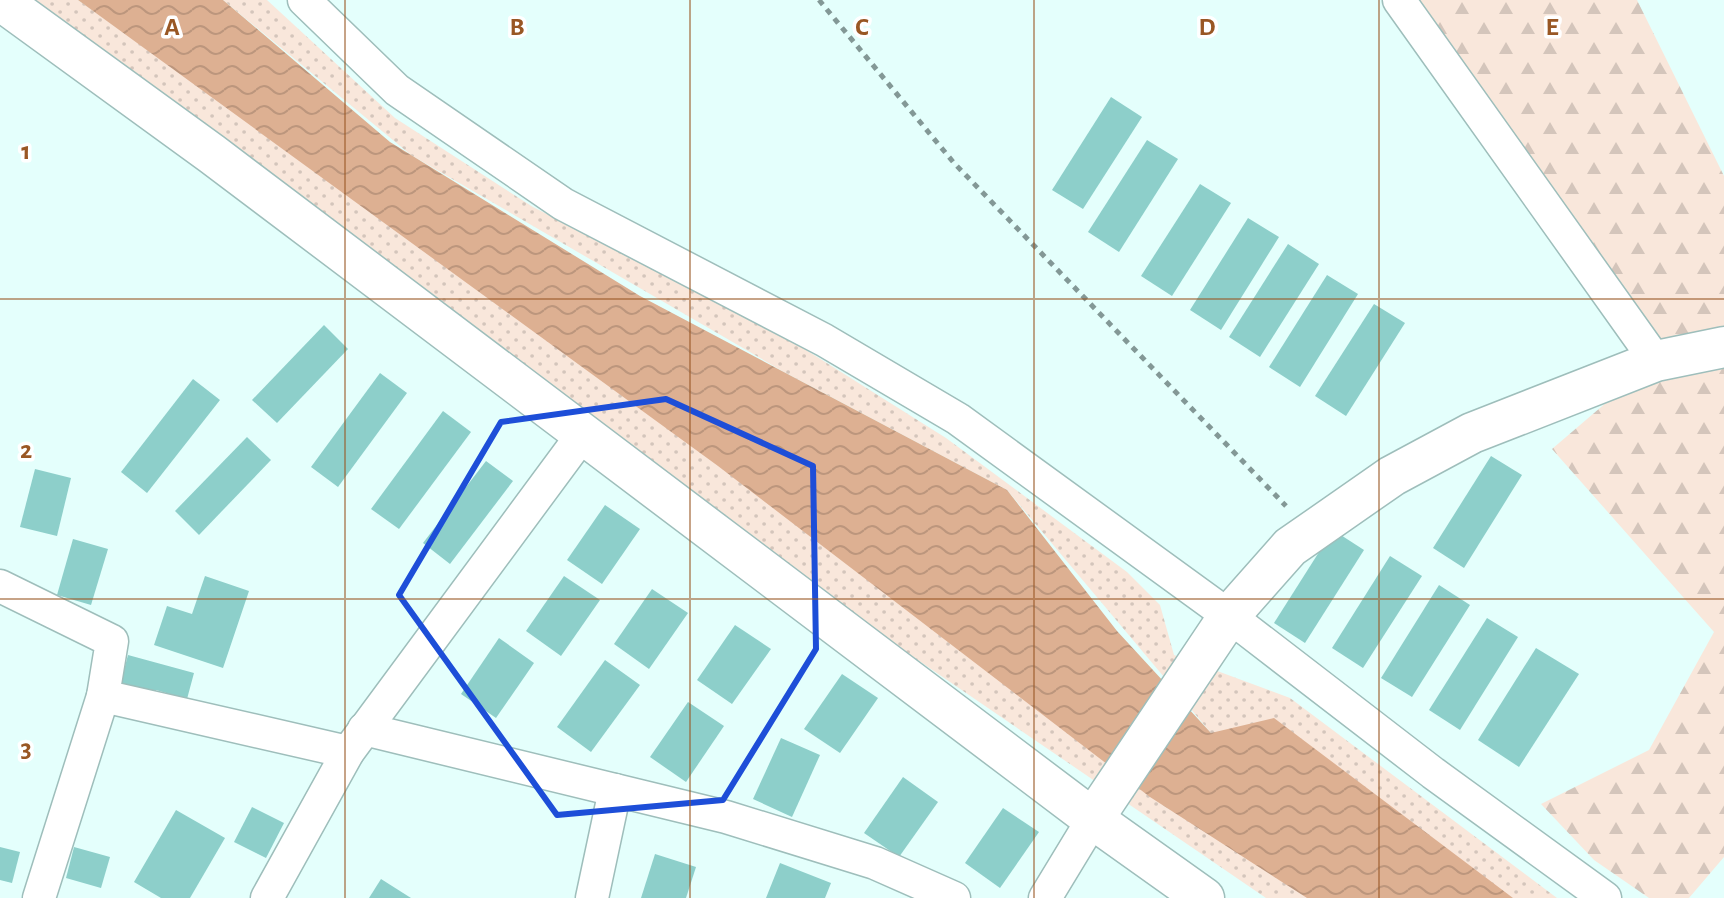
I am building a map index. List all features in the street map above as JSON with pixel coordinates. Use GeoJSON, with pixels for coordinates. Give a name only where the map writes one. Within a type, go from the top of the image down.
{"type":"FeatureCollection","features":[{"type":"Feature","properties":{"kind":"street"},"geometry":{"type":"LineString","coordinates":[[0,0],[212,154],[583,434],[1102,807],[1204,898]]}},
{"type":"Feature","properties":{"kind":"street"},"geometry":{"type":"LineString","coordinates":[[304,0],[397,90],[563,204],[824,340],[958,419],[1229,616],[1433,773],[1605,898]]}},
{"type":"Feature","properties":{"kind":"street"},"geometry":{"type":"LineString","coordinates":[[1399,0],[1656,361]]}},
{"type":"Feature","properties":{"kind":"street"},"geometry":{"type":"LineString","coordinates":[[1045,898],[1229,616],[1290,547],[1392,476],[1472,433],[1656,361],[1724,347]]}},
{"type":"Feature","properties":{"kind":"street"},"geometry":{"type":"LineString","coordinates":[[267,898],[356,741],[583,434]]}},
{"type":"Feature","properties":{"kind":"street"},"geometry":{"type":"LineString","coordinates":[[0,586],[112,641],[103,696],[39,898]]}},
{"type":"Feature","properties":{"kind":"street"},"geometry":{"type":"LineString","coordinates":[[103,696],[615,790],[726,817],[875,863],[954,898]]}},
{"type":"Feature","properties":{"kind":"street"},"geometry":{"type":"LineString","coordinates":[[592,898],[615,790]]}},
{"type":"Feature","properties":{"kind":"path"},"geometry":{"type":"LineString","coordinates":[[819,0],[954,163],[1311,533]]}},
{"type":"Feature","properties":{"kind":"highlighted area"},"geometry":{"type":"Polygon","coordinates":[[[666,399],[813,466],[816,649],[723,800],[557,815],[399,595],[501,422],[666,399]]]}},
{"type":"Feature","properties":{"kind":"green space"},"geometry":{"type":"Polygon","coordinates":[[[30,0],[78,0],[1343,898],[1266,898],[868,626],[435,296],[30,0]]]}},
{"type":"Feature","properties":{"kind":"green space"},"geometry":{"type":"Polygon","coordinates":[[[223,0],[267,0],[395,118],[533,207],[760,321],[946,438],[1127,572],[1160,605],[1174,655],[1290,698],[1557,898],[1492,898],[1211,733],[1007,490],[784,372],[411,155],[223,0]]]}},
{"type":"Feature","properties":{"kind":"green space"},"geometry":{"type":"Polygon","coordinates":[[[1399,0],[1637,0],[1724,176],[1724,857],[1689,898],[1649,898],[1594,860],[1541,804],[1649,750],[1714,632],[1552,449],[1656,360],[1399,0]]]}},
{"type":"Feature","properties":{"kind":"water"},"geometry":{"type":"Polygon","coordinates":[[[78,0],[223,0],[390,142],[640,296],[1007,490],[1117,631],[1211,733],[1274,718],[1513,898],[1307,898],[1150,797],[718,466],[78,0]]]}},
{"type":"Feature","properties":{"kind":"building"},"geometry":{"type":"Polygon","coordinates":[[[1111,97],[1142,117],[1083,209],[1052,190],[1111,97]]]}},
{"type":"Feature","properties":{"kind":"building"},"geometry":{"type":"Polygon","coordinates":[[[1147,140],[1178,159],[1119,252],[1088,232],[1147,140]]]}},
{"type":"Feature","properties":{"kind":"building"},"geometry":{"type":"Polygon","coordinates":[[[1200,184],[1231,203],[1172,296],[1141,276],[1200,184]]]}},
{"type":"Feature","properties":{"kind":"building"},"geometry":{"type":"Polygon","coordinates":[[[1248,218],[1279,237],[1221,330],[1190,310],[1248,218]]]}},
{"type":"Feature","properties":{"kind":"building"},"geometry":{"type":"Polygon","coordinates":[[[1288,244],[1319,264],[1260,357],[1229,337],[1288,244]]]}},
{"type":"Feature","properties":{"kind":"building"},"geometry":{"type":"Polygon","coordinates":[[[1327,275],[1358,294],[1300,387],[1269,367],[1327,275]]]}},
{"type":"Feature","properties":{"kind":"building"},"geometry":{"type":"Polygon","coordinates":[[[1374,304],[1405,323],[1346,416],[1315,396],[1374,304]]]}},
{"type":"Feature","properties":{"kind":"building"},"geometry":{"type":"Polygon","coordinates":[[[324,325],[348,349],[277,423],[252,400],[324,325]]]}},
{"type":"Feature","properties":{"kind":"building"},"geometry":{"type":"Polygon","coordinates":[[[380,373],[407,393],[338,487],[311,467],[380,373]]]}},
{"type":"Feature","properties":{"kind":"building"},"geometry":{"type":"Polygon","coordinates":[[[193,379],[220,400],[147,493],[121,472],[193,379]]]}},
{"type":"Feature","properties":{"kind":"building"},"geometry":{"type":"Polygon","coordinates":[[[443,411],[471,432],[399,529],[371,509],[443,411]]]}},
{"type":"Feature","properties":{"kind":"building"},"geometry":{"type":"Polygon","coordinates":[[[247,437],[271,460],[199,535],[175,511],[247,437]]]}},
{"type":"Feature","properties":{"kind":"building"},"geometry":{"type":"Polygon","coordinates":[[[1491,456],[1522,475],[1464,568],[1433,548],[1491,456]]]}},
{"type":"Feature","properties":{"kind":"building"},"geometry":{"type":"Polygon","coordinates":[[[486,461],[513,481],[450,564],[423,543],[486,461]]]}},
{"type":"Feature","properties":{"kind":"building"},"geometry":{"type":"Polygon","coordinates":[[[35,469],[71,478],[57,536],[20,527],[35,469]]]}},
{"type":"Feature","properties":{"kind":"building"},"geometry":{"type":"Polygon","coordinates":[[[605,505],[640,529],[602,584],[567,560],[605,505]]]}},
{"type":"Feature","properties":{"kind":"building"},"geometry":{"type":"Polygon","coordinates":[[[1333,530],[1364,550],[1305,643],[1274,623],[1333,530]]]}},
{"type":"Feature","properties":{"kind":"building"},"geometry":{"type":"Polygon","coordinates":[[[73,539],[108,549],[91,605],[57,595],[73,539]]]}},
{"type":"Feature","properties":{"kind":"building"},"geometry":{"type":"Polygon","coordinates":[[[1390,556],[1422,576],[1363,668],[1332,648],[1390,556]]]}},
{"type":"Feature","properties":{"kind":"building"},"geometry":{"type":"Polygon","coordinates":[[[205,576],[249,591],[223,668],[154,645],[167,606],[192,614],[205,576]]]}},
{"type":"Feature","properties":{"kind":"building"},"geometry":{"type":"Polygon","coordinates":[[[564,576],[600,600],[561,656],[526,631],[564,576]]]}},
{"type":"Feature","properties":{"kind":"building"},"geometry":{"type":"Polygon","coordinates":[[[1439,585],[1470,605],[1412,697],[1381,678],[1439,585]]]}},
{"type":"Feature","properties":{"kind":"building"},"geometry":{"type":"Polygon","coordinates":[[[652,589],[688,613],[649,669],[614,644],[652,589]]]}},
{"type":"Feature","properties":{"kind":"building"},"geometry":{"type":"Polygon","coordinates":[[[1487,618],[1518,637],[1460,730],[1429,710],[1487,618]]]}},
{"type":"Feature","properties":{"kind":"building"},"geometry":{"type":"Polygon","coordinates":[[[735,625],[771,649],[732,704],[697,680],[735,625]]]}},
{"type":"Feature","properties":{"kind":"building"},"geometry":{"type":"Polygon","coordinates":[[[499,638],[534,663],[496,718],[461,694],[499,638]]]}},
{"type":"Feature","properties":{"kind":"building"},"geometry":{"type":"Polygon","coordinates":[[[1536,648],[1579,674],[1519,767],[1478,740],[1536,648]]]}},
{"type":"Feature","properties":{"kind":"building"},"geometry":{"type":"Polygon","coordinates":[[[128,655],[194,673],[187,699],[156,690],[154,699],[119,689],[128,655]]]}},
{"type":"Feature","properties":{"kind":"building"},"geometry":{"type":"Polygon","coordinates":[[[605,660],[640,685],[591,752],[557,727],[605,660]]]}},
{"type":"Feature","properties":{"kind":"building"},"geometry":{"type":"Polygon","coordinates":[[[842,674],[878,698],[840,753],[804,729],[842,674]]]}},
{"type":"Feature","properties":{"kind":"building"},"geometry":{"type":"Polygon","coordinates":[[[688,702],[724,726],[686,782],[650,757],[688,702]]]}},
{"type":"Feature","properties":{"kind":"building"},"geometry":{"type":"Polygon","coordinates":[[[781,738],[820,755],[792,817],[753,799],[781,738]]]}},
{"type":"Feature","properties":{"kind":"building"},"geometry":{"type":"Polygon","coordinates":[[[903,777],[938,802],[899,857],[864,833],[903,777]]]}},
{"type":"Feature","properties":{"kind":"building"},"geometry":{"type":"Polygon","coordinates":[[[252,807],[284,823],[266,858],[234,842],[252,807]]]}},
{"type":"Feature","properties":{"kind":"building"},"geometry":{"type":"Polygon","coordinates":[[[1003,808],[1039,832],[1000,888],[965,863],[1003,808]]]}},
{"type":"Feature","properties":{"kind":"building"},"geometry":{"type":"Polygon","coordinates":[[[176,810],[225,838],[190,898],[161,898],[134,882],[176,810]]]}},
{"type":"Feature","properties":{"kind":"building"},"geometry":{"type":"Polygon","coordinates":[[[0,847],[20,852],[12,883],[0,880],[0,847]]]}},
{"type":"Feature","properties":{"kind":"building"},"geometry":{"type":"Polygon","coordinates":[[[74,847],[110,857],[101,888],[66,878],[74,847]]]}},
{"type":"Feature","properties":{"kind":"building"},"geometry":{"type":"Polygon","coordinates":[[[655,854],[696,867],[686,898],[641,898],[655,854]]]}},
{"type":"Feature","properties":{"kind":"building"},"geometry":{"type":"Polygon","coordinates":[[[780,863],[831,883],[825,898],[766,898],[780,863]]]}},
{"type":"Feature","properties":{"kind":"building"},"geometry":{"type":"Polygon","coordinates":[[[381,879],[411,898],[369,898],[381,879]]]}}]}
